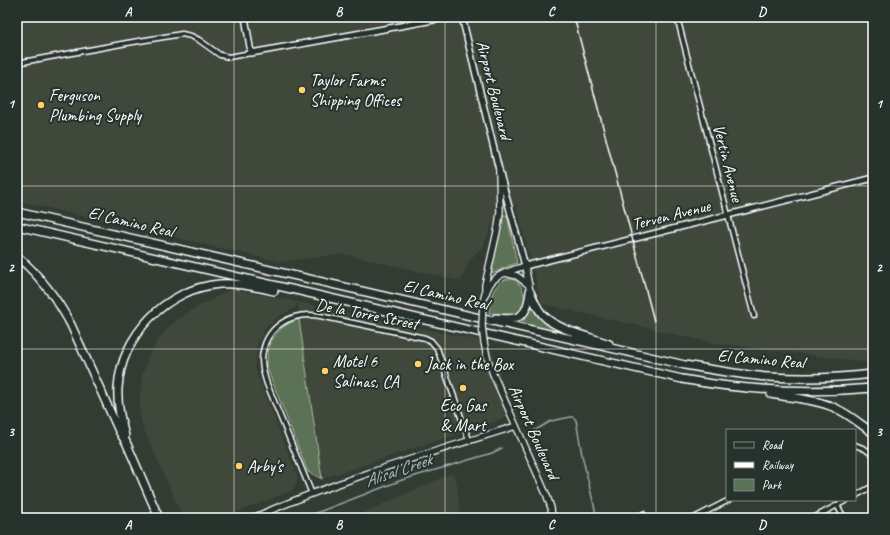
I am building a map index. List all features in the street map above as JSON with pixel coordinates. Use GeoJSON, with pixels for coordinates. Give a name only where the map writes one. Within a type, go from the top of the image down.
{"type":"FeatureCollection","features":[{"type":"Feature","properties":{"kind":"highway","name":"El Camino Real"},"geometry":{"type":"LineString","coordinates":[[17,212],[712,370],[770,377],[799,378],[827,378],[873,374]]}},
{"type":"Feature","properties":{"kind":"highway","name":"El Camino Real"},"geometry":{"type":"LineString","coordinates":[[17,226],[703,383],[740,388],[799,391],[873,388]]}},
{"type":"Feature","properties":{"kind":"highway"},"geometry":{"type":"LineString","coordinates":[[17,256],[44,282],[64,311],[160,518]]}},
{"type":"Feature","properties":{"kind":"highway"},"geometry":{"type":"LineString","coordinates":[[126,442],[120,419],[118,398],[121,370],[124,358],[135,337],[156,312],[164,305],[182,295],[212,285],[234,284],[276,291],[293,290]]}},
{"type":"Feature","properties":{"kind":"highway"},"geometry":{"type":"LineString","coordinates":[[446,310],[504,319],[516,318],[525,311],[528,306],[530,289]]}},
{"type":"Feature","properties":{"kind":"highway"},"geometry":{"type":"LineString","coordinates":[[530,289],[540,312],[556,325],[570,331],[655,358]]}},
{"type":"Feature","properties":{"kind":"highway"},"geometry":{"type":"LineString","coordinates":[[799,378],[873,369]]}},
{"type":"Feature","properties":{"kind":"highway"},"geometry":{"type":"LineString","coordinates":[[740,388],[824,403],[846,414],[873,433]]}},
{"type":"Feature","properties":{"kind":"main road","name":"Airport Boulevard"},"geometry":{"type":"LineString","coordinates":[[499,170],[500,212],[485,285],[482,326],[484,342],[493,374],[548,496],[552,518]]}},
{"type":"Feature","properties":{"kind":"main road","name":"Terven Avenue"},"geometry":{"type":"LineString","coordinates":[[485,294],[491,283],[498,276],[505,272],[525,266]]}},
{"type":"Feature","properties":{"kind":"main road"},"geometry":{"type":"LineString","coordinates":[[525,266],[530,289]]}},
{"type":"Feature","properties":{"kind":"main road"},"geometry":{"type":"LineString","coordinates":[[505,272],[517,276],[530,289]]}},
{"type":"Feature","properties":{"kind":"main road"},"geometry":{"type":"LineString","coordinates":[[253,518],[312,494],[409,459],[516,426]]}},
{"type":"Feature","properties":{"kind":"street"},"geometry":{"type":"LineString","coordinates":[[245,17],[251,53]]}},
{"type":"Feature","properties":{"kind":"street"},"geometry":{"type":"LineString","coordinates":[[17,63],[182,34],[199,40],[220,55],[229,57],[450,17]]}},
{"type":"Feature","properties":{"kind":"street","name":"Airport Boulevard"},"geometry":{"type":"LineString","coordinates":[[462,17],[499,170],[525,266]]}},
{"type":"Feature","properties":{"kind":"street","name":"Vertin Avenue"},"geometry":{"type":"LineString","coordinates":[[677,17],[754,316]]}},
{"type":"Feature","properties":{"kind":"street","name":"Terven Avenue"},"geometry":{"type":"LineString","coordinates":[[525,266],[873,178]]}},
{"type":"Feature","properties":{"kind":"street","name":"De la Torre Street"},"geometry":{"type":"LineString","coordinates":[[312,494],[268,388],[263,370],[263,353],[270,335],[284,322],[296,316],[307,314],[320,316],[425,338],[431,341],[437,348],[469,440]]}},
{"type":"Feature","properties":{"kind":"street"},"geometry":{"type":"LineString","coordinates":[[856,445],[865,449],[873,455]]}},
{"type":"Feature","properties":{"kind":"street"},"geometry":{"type":"LineString","coordinates":[[856,495],[873,486]]}},
{"type":"Feature","properties":{"kind":"street"},"geometry":{"type":"LineString","coordinates":[[694,518],[726,501]]}},
{"type":"Feature","properties":{"kind":"street"},"geometry":{"type":"LineString","coordinates":[[813,518],[845,501]]}},
{"type":"Feature","properties":{"kind":"street"},"geometry":{"type":"LineString","coordinates":[[837,505],[844,518]]}},
{"type":"Feature","properties":{"kind":"shaded area"},"geometry":{"type":"Polygon","coordinates":[[[17,17],[873,17],[873,360],[865,362],[709,342],[542,304],[516,205],[497,211],[484,245],[469,261],[461,281],[343,254],[280,262],[17,201],[17,17]]]}},
{"type":"Feature","properties":{"kind":"shaded area"},"geometry":{"type":"Polygon","coordinates":[[[231,289],[488,342],[515,415],[322,479],[298,303],[295,308],[276,318],[265,329],[257,344],[255,368],[298,478],[293,490],[223,518],[183,518],[143,428],[139,408],[142,376],[148,356],[159,338],[171,325],[190,311],[231,289]]]}},
{"type":"Feature","properties":{"kind":"shaded area"},"geometry":{"type":"Polygon","coordinates":[[[452,473],[457,483],[461,518],[352,518],[452,473]]]}},
{"type":"Feature","properties":{"kind":"green space"},"geometry":{"type":"Polygon","coordinates":[[[503,215],[507,215],[517,263],[494,273],[490,272],[503,215]]]}},
{"type":"Feature","properties":{"kind":"green space"},"geometry":{"type":"Polygon","coordinates":[[[507,279],[514,280],[521,286],[525,300],[522,310],[515,315],[489,313],[491,297],[495,288],[502,281],[507,279]]]}},
{"type":"Feature","properties":{"kind":"green space"},"geometry":{"type":"Polygon","coordinates":[[[534,308],[543,320],[555,328],[565,331],[564,333],[523,324],[526,314],[534,308]]]}},
{"type":"Feature","properties":{"kind":"green space"},"geometry":{"type":"Polygon","coordinates":[[[299,319],[322,479],[308,472],[267,368],[270,344],[278,332],[291,322],[299,319]]]}},
{"type":"Feature","properties":{"kind":"waterway","name":"Alisal Creek"},"geometry":{"type":"LineString","coordinates":[[534,431],[551,421],[571,417],[576,420],[582,455],[597,518]]}},
{"type":"Feature","properties":{"kind":"waterway","name":"Alisal Creek"},"geometry":{"type":"LineString","coordinates":[[303,518],[402,480],[492,453],[502,448]]}},
{"type":"Feature","properties":{"kind":"railway"},"geometry":{"type":"LineString","coordinates":[[574,17],[654,321]]}},
{"type":"Feature","properties":{"kind":"place","name":"Taylor Farms Shipping Offices"},"geometry":{"type":"Point","coordinates":[302,90]}},
{"type":"Feature","properties":{"kind":"place","name":"Ferguson Plumbing Supply"},"geometry":{"type":"Point","coordinates":[41,105]}},
{"type":"Feature","properties":{"kind":"place","name":"Jack in the Box"},"geometry":{"type":"Point","coordinates":[418,364]}},
{"type":"Feature","properties":{"kind":"place","name":"Motel 6 Salinas, CA"},"geometry":{"type":"Point","coordinates":[325,371]}},
{"type":"Feature","properties":{"kind":"place","name":"Eco Gas & Mart"},"geometry":{"type":"Point","coordinates":[463,388]}},
{"type":"Feature","properties":{"kind":"place","name":"Arby's"},"geometry":{"type":"Point","coordinates":[239,466]}}]}
